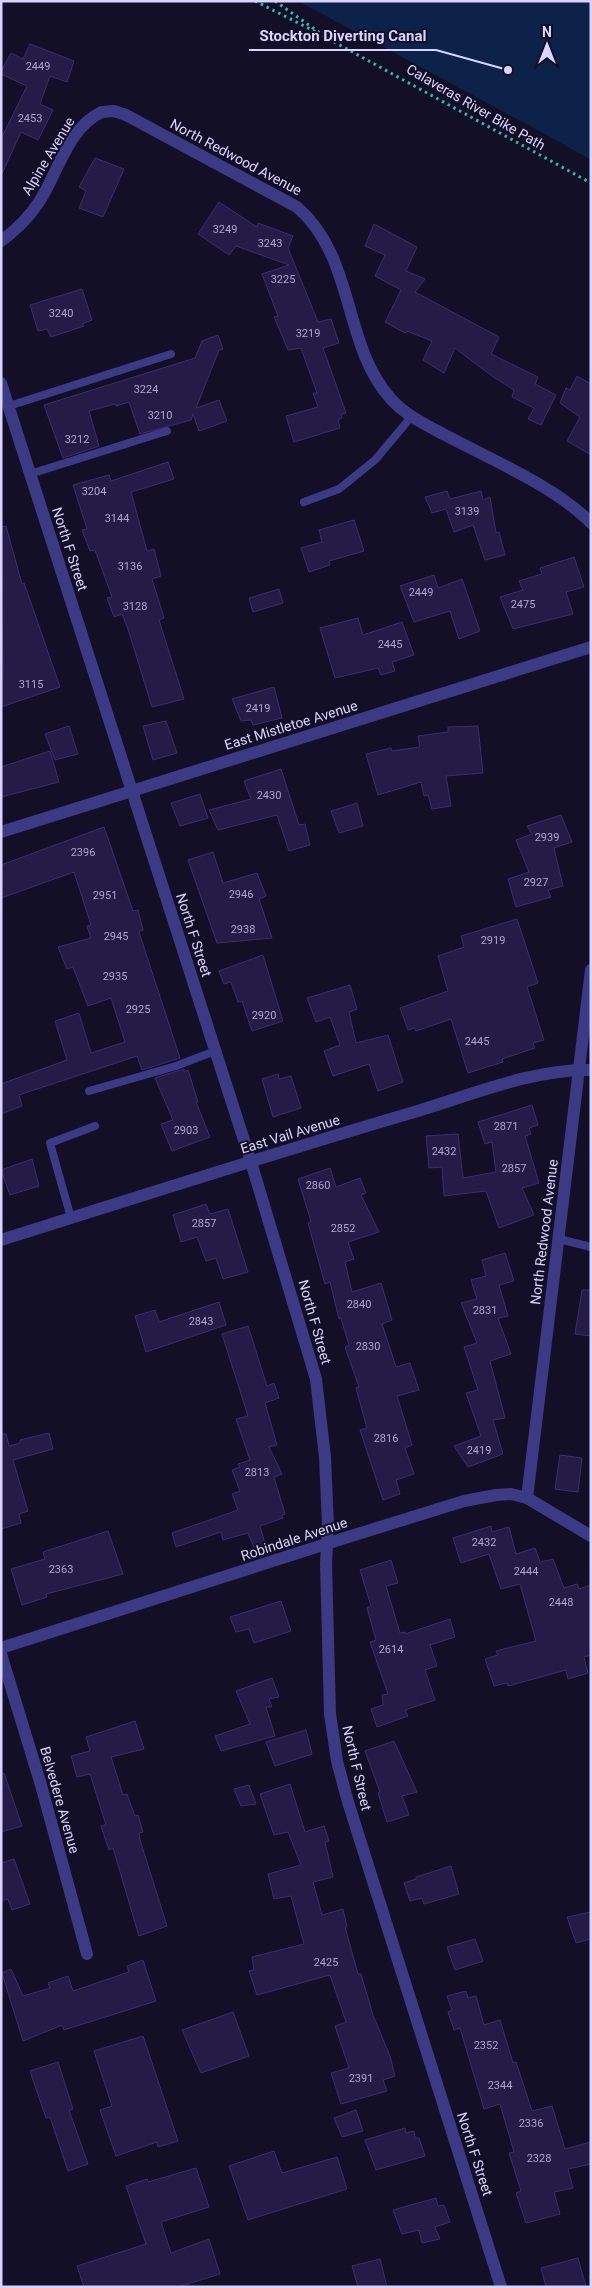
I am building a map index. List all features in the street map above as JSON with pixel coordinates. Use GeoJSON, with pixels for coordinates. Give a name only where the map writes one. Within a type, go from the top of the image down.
{"type":"FeatureCollection","features":[{"type":"Feature","properties":{"kind":"street","name":"North Redwood Avenue"},"geometry":{"type":"LineString","coordinates":[[102,112],[114,111],[126,115],[271,191],[306,214],[318,228],[336,263],[370,368],[392,400],[412,416],[561,498],[591,522]]}},
{"type":"Feature","properties":{"kind":"street","name":"Alpine Avenue"},"geometry":{"type":"LineString","coordinates":[[1,241],[15,231],[39,203],[79,129],[91,117],[102,112]]}},
{"type":"Feature","properties":{"kind":"street","name":"North F Street"},"geometry":{"type":"LineString","coordinates":[[1,383],[251,1162],[316,1379],[325,1457],[330,1714],[337,1761],[348,1802],[501,2287]]}},
{"type":"Feature","properties":{"kind":"street","name":"East Mistletoe Avenue"},"geometry":{"type":"LineString","coordinates":[[1,832],[591,647]]}},
{"type":"Feature","properties":{"kind":"street","name":"North Redwood Avenue"},"geometry":{"type":"LineString","coordinates":[[527,1498],[559,1240],[585,1070],[591,970]]}},
{"type":"Feature","properties":{"kind":"street","name":"East Vail Avenue"},"geometry":{"type":"LineString","coordinates":[[1,1240],[522,1080],[550,1073],[585,1070]]}},
{"type":"Feature","properties":{"kind":"street","name":"Robindale Avenue"},"geometry":{"type":"LineString","coordinates":[[1,1648],[327,1544],[464,1502],[496,1495],[511,1494],[527,1498],[591,1536]]}},
{"type":"Feature","properties":{"kind":"street","name":"Belvedere Avenue"},"geometry":{"type":"LineString","coordinates":[[1,1654],[41,1785],[87,1954]]}},
{"type":"Feature","properties":{"kind":"lane"},"geometry":{"type":"LineString","coordinates":[[9,406],[171,354]]}},
{"type":"Feature","properties":{"kind":"lane"},"geometry":{"type":"LineString","coordinates":[[304,502],[339,489],[375,460],[412,416]]}},
{"type":"Feature","properties":{"kind":"lane"},"geometry":{"type":"LineString","coordinates":[[30,474],[167,432]]}},
{"type":"Feature","properties":{"kind":"lane"},"geometry":{"type":"LineString","coordinates":[[89,1091],[176,1066],[215,1051]]}},
{"type":"Feature","properties":{"kind":"lane"},"geometry":{"type":"LineString","coordinates":[[71,1218],[50,1143],[95,1126]]}},
{"type":"Feature","properties":{"kind":"lane"},"geometry":{"type":"LineString","coordinates":[[559,1240],[591,1247]]}},
{"type":"Feature","properties":{"kind":"path"},"geometry":{"type":"LineString","coordinates":[[254,1],[327,38]]}},
{"type":"Feature","properties":{"kind":"path","name":"Calaveras River Bike Path"},"geometry":{"type":"LineString","coordinates":[[276,1],[327,38],[591,183]]}},
{"type":"Feature","properties":{"kind":"water"},"geometry":{"type":"Polygon","coordinates":[[[298,1],[591,1],[591,160],[552,138],[298,1]]]}},
{"type":"Feature","properties":{"kind":"building"},"geometry":{"type":"Polygon","coordinates":[[[30,44],[74,61],[67,82],[50,76],[40,104],[53,110],[38,140],[21,132],[1,176],[1,139],[27,86],[1,74],[1,71],[11,53],[23,59],[30,44]]]}},
{"type":"Feature","properties":{"kind":"building"},"geometry":{"type":"Polygon","coordinates":[[[95,158],[124,169],[103,217],[79,208],[86,191],[79,187],[95,158]]]}},
{"type":"Feature","properties":{"kind":"building"},"geometry":{"type":"Polygon","coordinates":[[[219,202],[257,227],[258,223],[293,236],[288,248],[318,322],[331,319],[339,343],[323,348],[346,413],[341,414],[342,418],[338,420],[340,428],[294,442],[286,416],[318,407],[313,393],[317,393],[301,348],[288,350],[274,317],[278,316],[262,274],[289,265],[236,246],[229,255],[198,234],[219,202]]]}},
{"type":"Feature","properties":{"kind":"building"},"geometry":{"type":"Polygon","coordinates":[[[374,224],[417,247],[406,271],[425,279],[415,292],[499,337],[491,354],[538,377],[535,384],[556,395],[541,425],[528,419],[534,408],[512,397],[514,390],[455,348],[444,373],[423,360],[432,341],[407,331],[405,333],[385,322],[401,290],[375,276],[385,255],[365,246],[374,224]]]}},
{"type":"Feature","properties":{"kind":"building"},"geometry":{"type":"Polygon","coordinates":[[[82,289],[92,320],[82,324],[84,326],[51,337],[47,329],[38,331],[30,305],[82,289]]]}},
{"type":"Feature","properties":{"kind":"building"},"geometry":{"type":"Polygon","coordinates":[[[218,335],[223,349],[219,350],[196,408],[219,400],[227,421],[199,431],[193,414],[191,420],[140,434],[129,402],[116,406],[115,404],[89,411],[99,446],[63,458],[44,405],[195,358],[202,341],[218,335]]]}},
{"type":"Feature","properties":{"kind":"building"},"geometry":{"type":"Polygon","coordinates":[[[577,376],[591,384],[591,455],[567,441],[580,417],[560,403],[566,388],[570,390],[577,376]]]}},
{"type":"Feature","properties":{"kind":"building"},"geometry":{"type":"Polygon","coordinates":[[[168,462],[174,479],[131,492],[147,551],[154,549],[161,576],[152,579],[164,618],[159,620],[184,699],[152,707],[128,629],[122,614],[114,617],[107,598],[112,597],[95,550],[90,551],[82,530],[87,529],[73,485],[109,475],[111,481],[168,462]]]}},
{"type":"Feature","properties":{"kind":"building"},"geometry":{"type":"Polygon","coordinates":[[[447,491],[450,499],[481,491],[483,500],[490,497],[496,533],[499,532],[505,555],[485,560],[473,525],[454,532],[446,509],[432,513],[425,497],[447,491]]]}},
{"type":"Feature","properties":{"kind":"building"},"geometry":{"type":"Polygon","coordinates":[[[354,520],[364,551],[329,561],[330,565],[309,572],[301,548],[322,542],[319,530],[354,520]]]}},
{"type":"Feature","properties":{"kind":"building"},"geometry":{"type":"Polygon","coordinates":[[[6,526],[22,584],[24,583],[60,687],[1,707],[1,681],[3,680],[1,527],[6,526]]]}},
{"type":"Feature","properties":{"kind":"building"},"geometry":{"type":"Polygon","coordinates":[[[574,557],[584,587],[566,592],[573,614],[513,629],[500,597],[523,590],[519,581],[542,574],[540,568],[574,557]]]}},
{"type":"Feature","properties":{"kind":"building"},"geometry":{"type":"Polygon","coordinates":[[[434,575],[438,588],[462,579],[480,631],[459,639],[450,611],[414,622],[400,586],[434,575]]]}},
{"type":"Feature","properties":{"kind":"building"},"geometry":{"type":"Polygon","coordinates":[[[279,589],[283,603],[253,612],[249,598],[279,589]]]}},
{"type":"Feature","properties":{"kind":"building"},"geometry":{"type":"Polygon","coordinates":[[[358,618],[363,635],[402,622],[414,655],[392,662],[395,671],[381,675],[378,668],[335,678],[320,628],[358,618]]]}},
{"type":"Feature","properties":{"kind":"building"},"geometry":{"type":"Polygon","coordinates":[[[274,687],[282,718],[253,725],[251,720],[241,721],[232,699],[274,687]]]}},
{"type":"Feature","properties":{"kind":"building"},"geometry":{"type":"Polygon","coordinates":[[[166,721],[177,753],[153,760],[143,726],[166,721]]]}},
{"type":"Feature","properties":{"kind":"building"},"geometry":{"type":"Polygon","coordinates":[[[69,726],[78,754],[55,760],[45,734],[69,726]]]}},
{"type":"Feature","properties":{"kind":"building"},"geometry":{"type":"Polygon","coordinates":[[[478,726],[483,773],[446,776],[451,806],[432,809],[428,795],[424,796],[421,782],[378,795],[366,754],[391,748],[392,751],[420,747],[418,736],[448,732],[448,727],[478,726]]]}},
{"type":"Feature","properties":{"kind":"building"},"geometry":{"type":"Polygon","coordinates":[[[50,751],[59,782],[1,797],[1,767],[50,751]]]}},
{"type":"Feature","properties":{"kind":"building"},"geometry":{"type":"Polygon","coordinates":[[[281,769],[299,825],[305,824],[310,845],[289,851],[277,815],[218,830],[209,810],[251,799],[244,781],[281,769]]]}},
{"type":"Feature","properties":{"kind":"building"},"geometry":{"type":"Polygon","coordinates":[[[200,794],[208,818],[180,826],[171,803],[200,794]]]}},
{"type":"Feature","properties":{"kind":"building"},"geometry":{"type":"Polygon","coordinates":[[[357,803],[363,826],[339,833],[331,811],[357,803]]]}},
{"type":"Feature","properties":{"kind":"building"},"geometry":{"type":"Polygon","coordinates":[[[561,815],[572,842],[554,848],[563,886],[548,890],[551,897],[516,907],[508,879],[529,872],[516,840],[532,834],[527,826],[561,815]]]}},
{"type":"Feature","properties":{"kind":"building"},"geometry":{"type":"Polygon","coordinates":[[[104,827],[133,911],[138,910],[143,930],[139,932],[180,1058],[142,1070],[137,1056],[19,1095],[22,1106],[1,1114],[1,1084],[67,1060],[55,1021],[79,1013],[91,1053],[125,1042],[111,998],[88,1006],[73,967],[67,969],[58,947],[91,938],[87,926],[91,925],[74,872],[1,898],[1,865],[104,827]]]}},
{"type":"Feature","properties":{"kind":"building"},"geometry":{"type":"Polygon","coordinates":[[[213,852],[223,883],[257,873],[266,896],[259,899],[272,938],[217,943],[188,860],[213,852]]]}},
{"type":"Feature","properties":{"kind":"building"},"geometry":{"type":"Polygon","coordinates":[[[517,919],[538,983],[527,987],[544,1040],[533,1043],[535,1048],[502,1059],[503,1062],[468,1073],[451,1019],[416,1031],[414,1028],[408,1030],[400,1008],[448,991],[438,956],[464,947],[461,936],[517,919]]]}},
{"type":"Feature","properties":{"kind":"building"},"geometry":{"type":"Polygon","coordinates":[[[263,955],[283,1021],[252,1031],[242,1001],[238,1002],[231,982],[224,984],[219,971],[263,955]]]}},
{"type":"Feature","properties":{"kind":"building"},"geometry":{"type":"Polygon","coordinates":[[[350,985],[357,1009],[349,1012],[356,1043],[388,1035],[403,1082],[378,1091],[369,1064],[333,1076],[324,1051],[340,1045],[330,1017],[316,1022],[307,998],[350,985]]]}},
{"type":"Feature","properties":{"kind":"building"},"geometry":{"type":"Polygon","coordinates":[[[184,1069],[184,1072],[188,1070],[198,1102],[196,1102],[210,1137],[172,1151],[161,1124],[173,1120],[155,1078],[184,1069]]]}},
{"type":"Feature","properties":{"kind":"building"},"geometry":{"type":"Polygon","coordinates":[[[278,1074],[279,1079],[291,1076],[301,1108],[273,1117],[262,1079],[278,1074]]]}},
{"type":"Feature","properties":{"kind":"building"},"geometry":{"type":"Polygon","coordinates":[[[532,1105],[538,1125],[529,1128],[531,1134],[525,1136],[539,1183],[522,1188],[534,1215],[499,1228],[486,1191],[444,1196],[442,1167],[429,1168],[426,1136],[458,1134],[463,1178],[496,1172],[492,1142],[485,1144],[478,1122],[532,1105]]]}},
{"type":"Feature","properties":{"kind":"building"},"geometry":{"type":"Polygon","coordinates":[[[32,1159],[39,1186],[10,1195],[1,1170],[32,1159]]]}},
{"type":"Feature","properties":{"kind":"building"},"geometry":{"type":"Polygon","coordinates":[[[330,1168],[336,1187],[360,1178],[366,1193],[361,1195],[379,1232],[348,1242],[354,1259],[345,1262],[352,1292],[381,1283],[392,1320],[382,1324],[396,1367],[410,1363],[419,1390],[397,1396],[412,1445],[405,1448],[414,1474],[396,1480],[400,1494],[383,1500],[360,1430],[367,1428],[356,1388],[359,1387],[345,1347],[349,1345],[341,1318],[339,1319],[330,1282],[325,1284],[308,1223],[311,1221],[298,1179],[330,1168]]]}},
{"type":"Feature","properties":{"kind":"building"},"geometry":{"type":"Polygon","coordinates":[[[206,1204],[210,1214],[228,1209],[248,1272],[223,1279],[216,1258],[206,1261],[197,1237],[181,1242],[173,1215],[206,1204]]]}},
{"type":"Feature","properties":{"kind":"building"},"geometry":{"type":"Polygon","coordinates":[[[505,1253],[514,1281],[499,1285],[508,1316],[498,1318],[511,1354],[490,1361],[505,1418],[493,1420],[503,1454],[468,1467],[454,1446],[481,1436],[466,1393],[478,1390],[464,1347],[477,1343],[461,1303],[477,1299],[471,1280],[486,1276],[482,1260],[505,1253]]]}},
{"type":"Feature","properties":{"kind":"building"},"geometry":{"type":"Polygon","coordinates":[[[582,1290],[591,1290],[591,1336],[575,1334],[582,1290]]]}},
{"type":"Feature","properties":{"kind":"building"},"geometry":{"type":"Polygon","coordinates":[[[219,1302],[226,1325],[146,1352],[135,1316],[155,1310],[159,1322],[219,1302]]]}},
{"type":"Feature","properties":{"kind":"building"},"geometry":{"type":"Polygon","coordinates":[[[248,1326],[267,1386],[274,1383],[279,1398],[265,1403],[277,1445],[269,1447],[282,1474],[274,1477],[285,1514],[282,1515],[283,1518],[260,1526],[268,1554],[258,1557],[248,1533],[223,1540],[221,1532],[176,1547],[172,1533],[238,1510],[232,1494],[240,1491],[232,1470],[240,1467],[238,1464],[250,1460],[236,1419],[248,1416],[222,1334],[248,1326]]]}},
{"type":"Feature","properties":{"kind":"building"},"geometry":{"type":"Polygon","coordinates":[[[49,1433],[53,1449],[13,1460],[28,1511],[19,1514],[21,1523],[1,1529],[1,1434],[6,1434],[9,1446],[20,1443],[20,1440],[49,1433]]]}},
{"type":"Feature","properties":{"kind":"building"},"geometry":{"type":"Polygon","coordinates":[[[560,1455],[582,1458],[578,1492],[555,1489],[560,1455]]]}},
{"type":"Feature","properties":{"kind":"building"},"geometry":{"type":"Polygon","coordinates":[[[491,1526],[492,1532],[509,1527],[516,1554],[535,1548],[540,1562],[553,1559],[564,1588],[577,1584],[579,1589],[591,1585],[591,1655],[584,1657],[588,1673],[568,1679],[566,1670],[508,1686],[507,1683],[494,1686],[485,1659],[498,1655],[496,1651],[536,1641],[520,1584],[501,1589],[489,1554],[461,1563],[453,1538],[491,1526]]]}},
{"type":"Feature","properties":{"kind":"building"},"geometry":{"type":"Polygon","coordinates":[[[108,1531],[123,1574],[46,1594],[47,1597],[22,1605],[11,1569],[45,1559],[43,1552],[108,1531]]]}},
{"type":"Feature","properties":{"kind":"building"},"geometry":{"type":"Polygon","coordinates":[[[391,1560],[398,1583],[386,1586],[400,1633],[405,1632],[405,1634],[450,1619],[455,1637],[430,1645],[437,1666],[425,1670],[435,1700],[405,1710],[408,1716],[377,1727],[371,1709],[383,1705],[382,1695],[388,1694],[370,1642],[376,1640],[367,1608],[371,1606],[360,1570],[391,1560]]]}},
{"type":"Feature","properties":{"kind":"building"},"geometry":{"type":"Polygon","coordinates":[[[281,1601],[291,1631],[254,1643],[249,1629],[236,1632],[230,1617],[281,1601]]]}},
{"type":"Feature","properties":{"kind":"building"},"geometry":{"type":"Polygon","coordinates":[[[272,1678],[279,1697],[269,1699],[272,1707],[266,1707],[275,1736],[221,1751],[215,1736],[250,1724],[236,1691],[272,1678]]]}},
{"type":"Feature","properties":{"kind":"building"},"geometry":{"type":"Polygon","coordinates":[[[135,1721],[144,1749],[111,1757],[123,1795],[127,1794],[135,1816],[138,1815],[143,1832],[139,1833],[140,1840],[167,1926],[139,1936],[113,1848],[109,1850],[101,1826],[106,1825],[90,1774],[77,1777],[71,1756],[90,1751],[86,1737],[135,1721]]]}},
{"type":"Feature","properties":{"kind":"building"},"geometry":{"type":"Polygon","coordinates":[[[306,1730],[312,1754],[275,1766],[266,1742],[306,1730]]]}},
{"type":"Feature","properties":{"kind":"building"},"geometry":{"type":"Polygon","coordinates":[[[394,1741],[417,1792],[402,1796],[409,1815],[387,1822],[378,1793],[380,1792],[365,1751],[394,1741]]]}},
{"type":"Feature","properties":{"kind":"building"},"geometry":{"type":"Polygon","coordinates":[[[4,1773],[22,1826],[1,1832],[1,1774],[4,1773]]]}},
{"type":"Feature","properties":{"kind":"building"},"geometry":{"type":"Polygon","coordinates":[[[290,1784],[305,1832],[324,1826],[329,1841],[325,1842],[333,1877],[313,1882],[322,1915],[343,1909],[347,1927],[345,1927],[358,1974],[361,1974],[373,2015],[390,2056],[395,2076],[383,2080],[387,2091],[341,2104],[331,2073],[349,2068],[335,2026],[346,2022],[330,1975],[257,1995],[249,1971],[254,1970],[252,1957],[304,1944],[291,1896],[274,1899],[268,1874],[301,1865],[288,1832],[274,1835],[260,1794],[290,1784]]]}},
{"type":"Feature","properties":{"kind":"building"},"geometry":{"type":"Polygon","coordinates":[[[249,1785],[256,1804],[241,1806],[234,1789],[249,1785]]]}},
{"type":"Feature","properties":{"kind":"building"},"geometry":{"type":"Polygon","coordinates":[[[14,1859],[30,1904],[12,1910],[8,1899],[1,1901],[1,1863],[14,1859]]]}},
{"type":"Feature","properties":{"kind":"building"},"geometry":{"type":"Polygon","coordinates":[[[451,1866],[459,1894],[424,1904],[422,1898],[410,1901],[404,1883],[416,1879],[416,1877],[451,1866]]]}},
{"type":"Feature","properties":{"kind":"building"},"geometry":{"type":"Polygon","coordinates":[[[591,1912],[591,1939],[576,1943],[567,1917],[591,1912]]]}},
{"type":"Feature","properties":{"kind":"building"},"geometry":{"type":"Polygon","coordinates":[[[475,1939],[483,1961],[455,1970],[447,1947],[475,1939]]]}},
{"type":"Feature","properties":{"kind":"building"},"geometry":{"type":"Polygon","coordinates":[[[143,1960],[156,2001],[64,2030],[62,2025],[23,2041],[2,1973],[11,1969],[23,1996],[50,1988],[48,1983],[68,1976],[73,1991],[129,1972],[127,1966],[143,1960]]]}},
{"type":"Feature","properties":{"kind":"building"},"geometry":{"type":"Polygon","coordinates":[[[466,1991],[468,1998],[476,1996],[484,2025],[500,2020],[513,2063],[516,2062],[532,2111],[552,2106],[565,2149],[591,2142],[591,2164],[568,2169],[573,2188],[554,2192],[560,2214],[526,2223],[516,2193],[521,2191],[509,2153],[514,2152],[500,2104],[484,2109],[460,2028],[454,2030],[448,2012],[452,2010],[447,1996],[466,1991]]]}},
{"type":"Feature","properties":{"kind":"building"},"geometry":{"type":"Polygon","coordinates":[[[233,2012],[249,2056],[201,2073],[182,2030],[233,2012]]]}},
{"type":"Feature","properties":{"kind":"building"},"geometry":{"type":"Polygon","coordinates":[[[143,2036],[178,2141],[158,2147],[157,2142],[116,2156],[100,2110],[112,2106],[94,2051],[143,2036]]]}},
{"type":"Feature","properties":{"kind":"building"},"geometry":{"type":"Polygon","coordinates":[[[58,2062],[73,2109],[69,2110],[88,2164],[68,2171],[50,2117],[46,2118],[30,2071],[58,2062]]]}},
{"type":"Feature","properties":{"kind":"building"},"geometry":{"type":"Polygon","coordinates":[[[356,2110],[363,2131],[342,2137],[334,2118],[356,2110]]]}},
{"type":"Feature","properties":{"kind":"building"},"geometry":{"type":"Polygon","coordinates":[[[405,2128],[406,2133],[414,2131],[415,2138],[419,2138],[425,2156],[376,2170],[365,2140],[405,2128]]]}},
{"type":"Feature","properties":{"kind":"building"},"geometry":{"type":"Polygon","coordinates":[[[274,2151],[282,2173],[337,2157],[347,2189],[248,2220],[229,2166],[274,2151]]]}},
{"type":"Feature","properties":{"kind":"building"},"geometry":{"type":"Polygon","coordinates":[[[196,2168],[209,2207],[161,2222],[171,2253],[209,2239],[220,2274],[178,2287],[84,2287],[77,2266],[146,2244],[126,2186],[147,2179],[148,2182],[196,2168]]]}},
{"type":"Feature","properties":{"kind":"building"},"geometry":{"type":"Polygon","coordinates":[[[436,2198],[438,2206],[444,2205],[450,2222],[435,2227],[440,2239],[422,2243],[419,2230],[402,2234],[393,2210],[436,2198]]]}},
{"type":"Feature","properties":{"kind":"building"},"geometry":{"type":"Polygon","coordinates":[[[578,2258],[586,2287],[546,2287],[541,2268],[578,2258]]]}},
{"type":"Feature","properties":{"kind":"building"},"geometry":{"type":"Polygon","coordinates":[[[380,2259],[387,2287],[358,2287],[352,2266],[380,2259]]]}},
{"type":"Feature","properties":{"kind":"place","name":"Stockton Diverting Canal"},"geometry":{"type":"Point","coordinates":[508,70]}}]}
